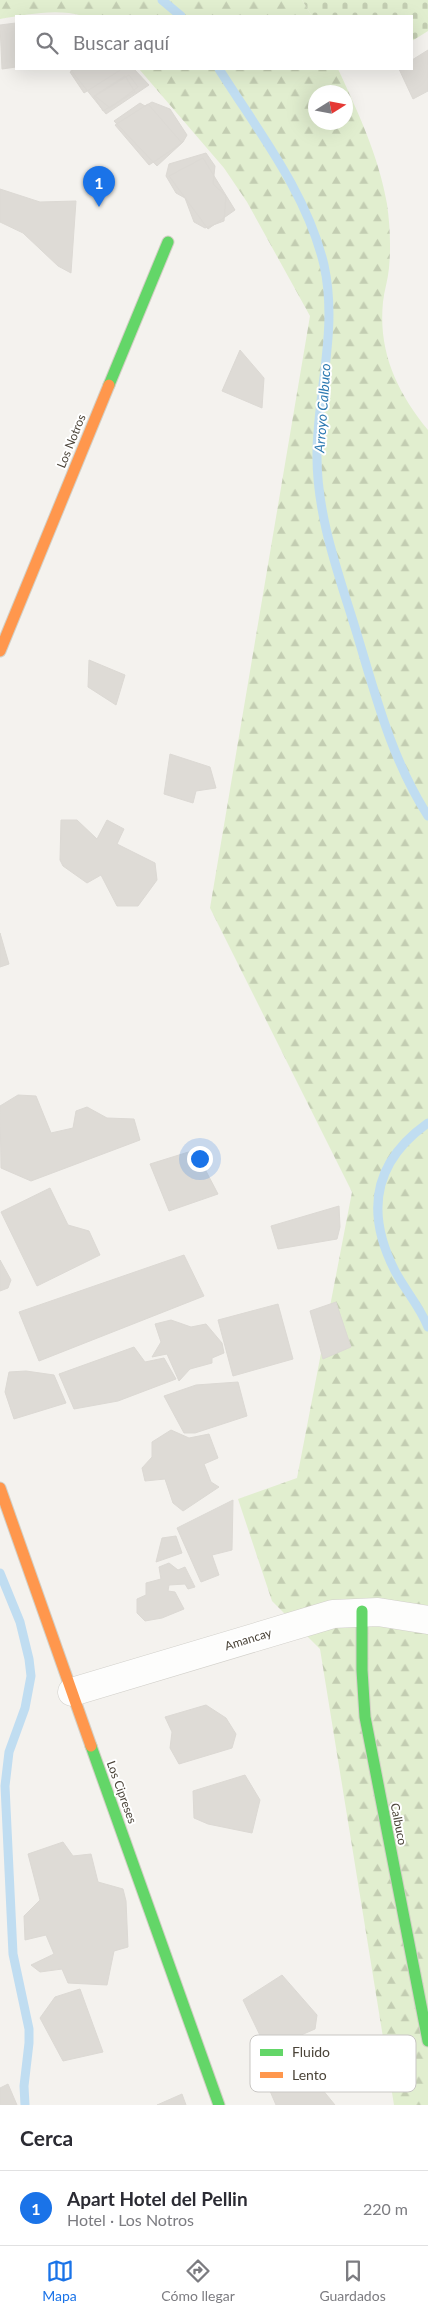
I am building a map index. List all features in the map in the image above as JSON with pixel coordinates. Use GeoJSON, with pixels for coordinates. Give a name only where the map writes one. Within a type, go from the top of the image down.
{"type":"FeatureCollection","features":[{"type":"Feature","properties":{"kind":"street","name":"Los Notros"},"geometry":{"type":"LineString","coordinates":[[0,651],[168,242]]}},
{"type":"Feature","properties":{"kind":"street","name":"Los Cipreses"},"geometry":{"type":"LineString","coordinates":[[0,1488],[219,2105]]}},
{"type":"Feature","properties":{"kind":"street","name":"Amancay"},"geometry":{"type":"LineString","coordinates":[[72,1692],[317,1618],[362,1611],[425,1620]]}},
{"type":"Feature","properties":{"kind":"street","name":"Calbuco"},"geometry":{"type":"LineString","coordinates":[[362,1611],[362,1670],[365,1716],[428,2041]]}},
{"type":"Feature","properties":{"kind":"green space"},"geometry":{"type":"Polygon","coordinates":[[[0,0],[302,0],[311,15],[78,15],[52,12],[15,15],[15,17],[0,19],[0,0]]]}},
{"type":"Feature","properties":{"kind":"green space"},"geometry":{"type":"Polygon","coordinates":[[[302,0],[428,0],[428,31],[413,40],[413,15],[311,15],[302,0]]]}},
{"type":"Feature","properties":{"kind":"green space"},"geometry":{"type":"Polygon","coordinates":[[[140,70],[338,70],[345,85],[308,85],[308,130],[353,130],[353,102],[379,169],[387,204],[390,252],[382,320],[387,354],[392,371],[407,401],[428,430],[428,2105],[394,2105],[392,2092],[416,2092],[416,2035],[383,2035],[320,1649],[272,1601],[238,1499],[297,1478],[352,1192],[210,908],[310,316],[247,202],[224,168],[140,70]]]}},
{"type":"Feature","properties":{"kind":"building"},"geometry":{"type":"Polygon","coordinates":[[[15,23],[15,67],[2,69],[0,25],[15,23]]]}},
{"type":"Feature","properties":{"kind":"building"},"geometry":{"type":"Polygon","coordinates":[[[428,50],[428,91],[413,99],[399,70],[413,70],[413,59],[428,50]]]}},
{"type":"Feature","properties":{"kind":"building"},"geometry":{"type":"Polygon","coordinates":[[[71,70],[135,70],[149,85],[106,114],[71,70]]]}},
{"type":"Feature","properties":{"kind":"building"},"geometry":{"type":"Polygon","coordinates":[[[73,70],[120,70],[84,93],[70,72],[73,70]]]}},
{"type":"Feature","properties":{"kind":"building"},"geometry":{"type":"Polygon","coordinates":[[[129,75],[138,87],[110,108],[95,96],[129,75]]]}},
{"type":"Feature","properties":{"kind":"building"},"geometry":{"type":"Polygon","coordinates":[[[125,76],[135,92],[103,111],[94,96],[125,76]]]}},
{"type":"Feature","properties":{"kind":"building"},"geometry":{"type":"Polygon","coordinates":[[[152,102],[170,109],[187,135],[183,142],[157,166],[114,121],[140,103],[145,106],[152,102]]]}},
{"type":"Feature","properties":{"kind":"building"},"geometry":{"type":"Polygon","coordinates":[[[148,104],[182,143],[149,165],[115,125],[148,104]]]}},
{"type":"Feature","properties":{"kind":"building"},"geometry":{"type":"Polygon","coordinates":[[[206,153],[215,166],[213,184],[226,196],[224,221],[205,228],[194,222],[185,198],[176,193],[166,176],[169,164],[206,153]]]}},
{"type":"Feature","properties":{"kind":"building"},"geometry":{"type":"Polygon","coordinates":[[[203,158],[235,210],[208,229],[169,176],[203,158]]]}},
{"type":"Feature","properties":{"kind":"building"},"geometry":{"type":"Polygon","coordinates":[[[0,189],[40,202],[76,201],[71,273],[58,266],[23,233],[0,222],[0,189]]]}},
{"type":"Feature","properties":{"kind":"building"},"geometry":{"type":"Polygon","coordinates":[[[240,350],[264,378],[262,408],[222,391],[240,350]]]}},
{"type":"Feature","properties":{"kind":"building"},"geometry":{"type":"Polygon","coordinates":[[[89,660],[125,675],[116,705],[88,687],[89,660]]]}},
{"type":"Feature","properties":{"kind":"building"},"geometry":{"type":"Polygon","coordinates":[[[170,754],[210,767],[216,788],[196,791],[193,803],[164,794],[170,754]]]}},
{"type":"Feature","properties":{"kind":"building"},"geometry":{"type":"Polygon","coordinates":[[[61,820],[77,820],[97,839],[107,820],[124,829],[117,844],[155,863],[157,880],[138,906],[117,906],[101,875],[87,883],[63,866],[60,860],[61,820]]]}},
{"type":"Feature","properties":{"kind":"building"},"geometry":{"type":"Polygon","coordinates":[[[0,933],[9,964],[0,967],[0,933]]]}},
{"type":"Feature","properties":{"kind":"building"},"geometry":{"type":"Polygon","coordinates":[[[18,1095],[36,1096],[51,1133],[73,1128],[76,1111],[87,1107],[107,1118],[134,1119],[140,1140],[31,1181],[1,1168],[0,1106],[18,1095]]]}},
{"type":"Feature","properties":{"kind":"building"},"geometry":{"type":"Polygon","coordinates":[[[195,1150],[218,1194],[169,1211],[150,1164],[195,1150]]]}},
{"type":"Feature","properties":{"kind":"building"},"geometry":{"type":"Polygon","coordinates":[[[50,1188],[68,1225],[89,1231],[100,1255],[37,1286],[1,1212],[50,1188]]]}},
{"type":"Feature","properties":{"kind":"building"},"geometry":{"type":"Polygon","coordinates":[[[339,1206],[340,1227],[337,1239],[278,1249],[271,1226],[339,1206]]]}},
{"type":"Feature","properties":{"kind":"building"},"geometry":{"type":"Polygon","coordinates":[[[184,1255],[204,1296],[39,1361],[19,1312],[184,1255]]]}},
{"type":"Feature","properties":{"kind":"building"},"geometry":{"type":"Polygon","coordinates":[[[0,1260],[11,1280],[8,1288],[0,1291],[0,1260]]]}},
{"type":"Feature","properties":{"kind":"building"},"geometry":{"type":"Polygon","coordinates":[[[336,1302],[351,1347],[323,1359],[310,1311],[336,1302]]]}},
{"type":"Feature","properties":{"kind":"building"},"geometry":{"type":"Polygon","coordinates":[[[278,1304],[293,1359],[233,1376],[218,1320],[278,1304]]]}},
{"type":"Feature","properties":{"kind":"building"},"geometry":{"type":"Polygon","coordinates":[[[171,1320],[191,1327],[206,1324],[222,1343],[224,1353],[212,1358],[212,1363],[190,1369],[179,1381],[167,1354],[152,1357],[161,1342],[155,1324],[171,1320]]]}},
{"type":"Feature","properties":{"kind":"building"},"geometry":{"type":"Polygon","coordinates":[[[134,1347],[145,1362],[164,1358],[176,1379],[118,1401],[74,1409],[59,1374],[134,1347]]]}},
{"type":"Feature","properties":{"kind":"building"},"geometry":{"type":"Polygon","coordinates":[[[26,1371],[54,1375],[66,1403],[14,1419],[5,1392],[9,1372],[26,1371]]]}},
{"type":"Feature","properties":{"kind":"building"},"geometry":{"type":"Polygon","coordinates":[[[238,1382],[247,1416],[195,1433],[184,1433],[164,1396],[196,1385],[238,1382]]]}},
{"type":"Feature","properties":{"kind":"building"},"geometry":{"type":"Polygon","coordinates":[[[171,1430],[189,1438],[209,1434],[218,1458],[204,1464],[211,1482],[219,1487],[183,1511],[173,1503],[165,1479],[145,1481],[142,1468],[152,1457],[152,1442],[171,1430]]]}},
{"type":"Feature","properties":{"kind":"building"},"geometry":{"type":"Polygon","coordinates":[[[233,1500],[232,1550],[212,1555],[219,1575],[201,1582],[177,1528],[233,1500]]]}},
{"type":"Feature","properties":{"kind":"building"},"geometry":{"type":"Polygon","coordinates":[[[176,1536],[182,1553],[156,1562],[162,1538],[176,1536]]]}},
{"type":"Feature","properties":{"kind":"building"},"geometry":{"type":"Polygon","coordinates":[[[169,1563],[178,1570],[185,1567],[195,1587],[188,1589],[185,1584],[169,1585],[168,1591],[175,1592],[184,1609],[162,1618],[145,1621],[137,1613],[137,1599],[146,1595],[146,1583],[161,1579],[159,1567],[169,1563]]]}},
{"type":"Feature","properties":{"kind":"building"},"geometry":{"type":"Polygon","coordinates":[[[206,1705],[226,1718],[236,1734],[232,1748],[179,1764],[170,1748],[172,1732],[165,1717],[206,1705]]]}},
{"type":"Feature","properties":{"kind":"building"},"geometry":{"type":"Polygon","coordinates":[[[245,1775],[260,1800],[252,1833],[208,1824],[194,1818],[193,1791],[245,1775]]]}},
{"type":"Feature","properties":{"kind":"building"},"geometry":{"type":"Polygon","coordinates":[[[63,1842],[73,1856],[91,1854],[98,1882],[123,1889],[126,1901],[128,1947],[114,1951],[107,1985],[68,1983],[62,1969],[40,1972],[31,1965],[54,1954],[46,1935],[25,1940],[24,1916],[40,1900],[28,1854],[63,1842]]]}},
{"type":"Feature","properties":{"kind":"building"},"geometry":{"type":"Polygon","coordinates":[[[282,1975],[317,2015],[315,2029],[301,2035],[260,2035],[243,2000],[282,1975]]]}},
{"type":"Feature","properties":{"kind":"building"},"geometry":{"type":"Polygon","coordinates":[[[80,1989],[103,2052],[63,2061],[40,2018],[55,1997],[80,1989]]]}},
{"type":"Feature","properties":{"kind":"building"},"geometry":{"type":"Polygon","coordinates":[[[8,2084],[17,2105],[0,2105],[0,2088],[8,2084]]]}},
{"type":"Feature","properties":{"kind":"building"},"geometry":{"type":"Polygon","coordinates":[[[270,2092],[324,2092],[335,2105],[276,2105],[270,2092]]]}},
{"type":"Feature","properties":{"kind":"building"},"geometry":{"type":"Polygon","coordinates":[[[182,2094],[186,2105],[157,2105],[182,2094]]]}},
{"type":"Feature","properties":{"kind":"waterway","name":"Arroyo Calbuco"},"geometry":{"type":"LineString","coordinates":[[162,0],[180,15]]}},
{"type":"Feature","properties":{"kind":"waterway","name":"Arroyo Calbuco"},"geometry":{"type":"LineString","coordinates":[[220,70],[265,139],[294,188],[316,238],[324,265],[329,312],[317,452],[320,499],[324,522],[386,728],[404,773],[428,816]]}},
{"type":"Feature","properties":{"kind":"waterway","name":"Arroyo Calbuco"},"geometry":{"type":"LineString","coordinates":[[428,1123],[395,1154],[385,1171],[378,1209],[380,1228],[395,1271],[421,1312],[428,1327]]}},
{"type":"Feature","properties":{"kind":"waterway"},"geometry":{"type":"LineString","coordinates":[[0,1573],[20,1622],[31,1676],[25,1708],[9,1752],[5,1786],[13,1954],[29,2029],[24,2086],[25,2105]]}},
{"type":"Feature","properties":{"kind":"traffic: fast"},"geometry":{"type":"LineString","coordinates":[[109,385],[168,242]]}},
{"type":"Feature","properties":{"kind":"traffic: fast"},"geometry":{"type":"LineString","coordinates":[[362,1611],[362,1670],[365,1717],[428,2041]]}},
{"type":"Feature","properties":{"kind":"traffic: fast"},"geometry":{"type":"LineString","coordinates":[[91,1746],[219,2105]]}},
{"type":"Feature","properties":{"kind":"traffic: slow"},"geometry":{"type":"LineString","coordinates":[[0,651],[109,385]]}},
{"type":"Feature","properties":{"kind":"traffic: slow"},"geometry":{"type":"LineString","coordinates":[[0,1488],[91,1746]]}},
{"type":"Feature","properties":{"kind":"place","name":"Apart Hotel del Pellin"},"geometry":{"type":"Point","coordinates":[99,207]}}]}
